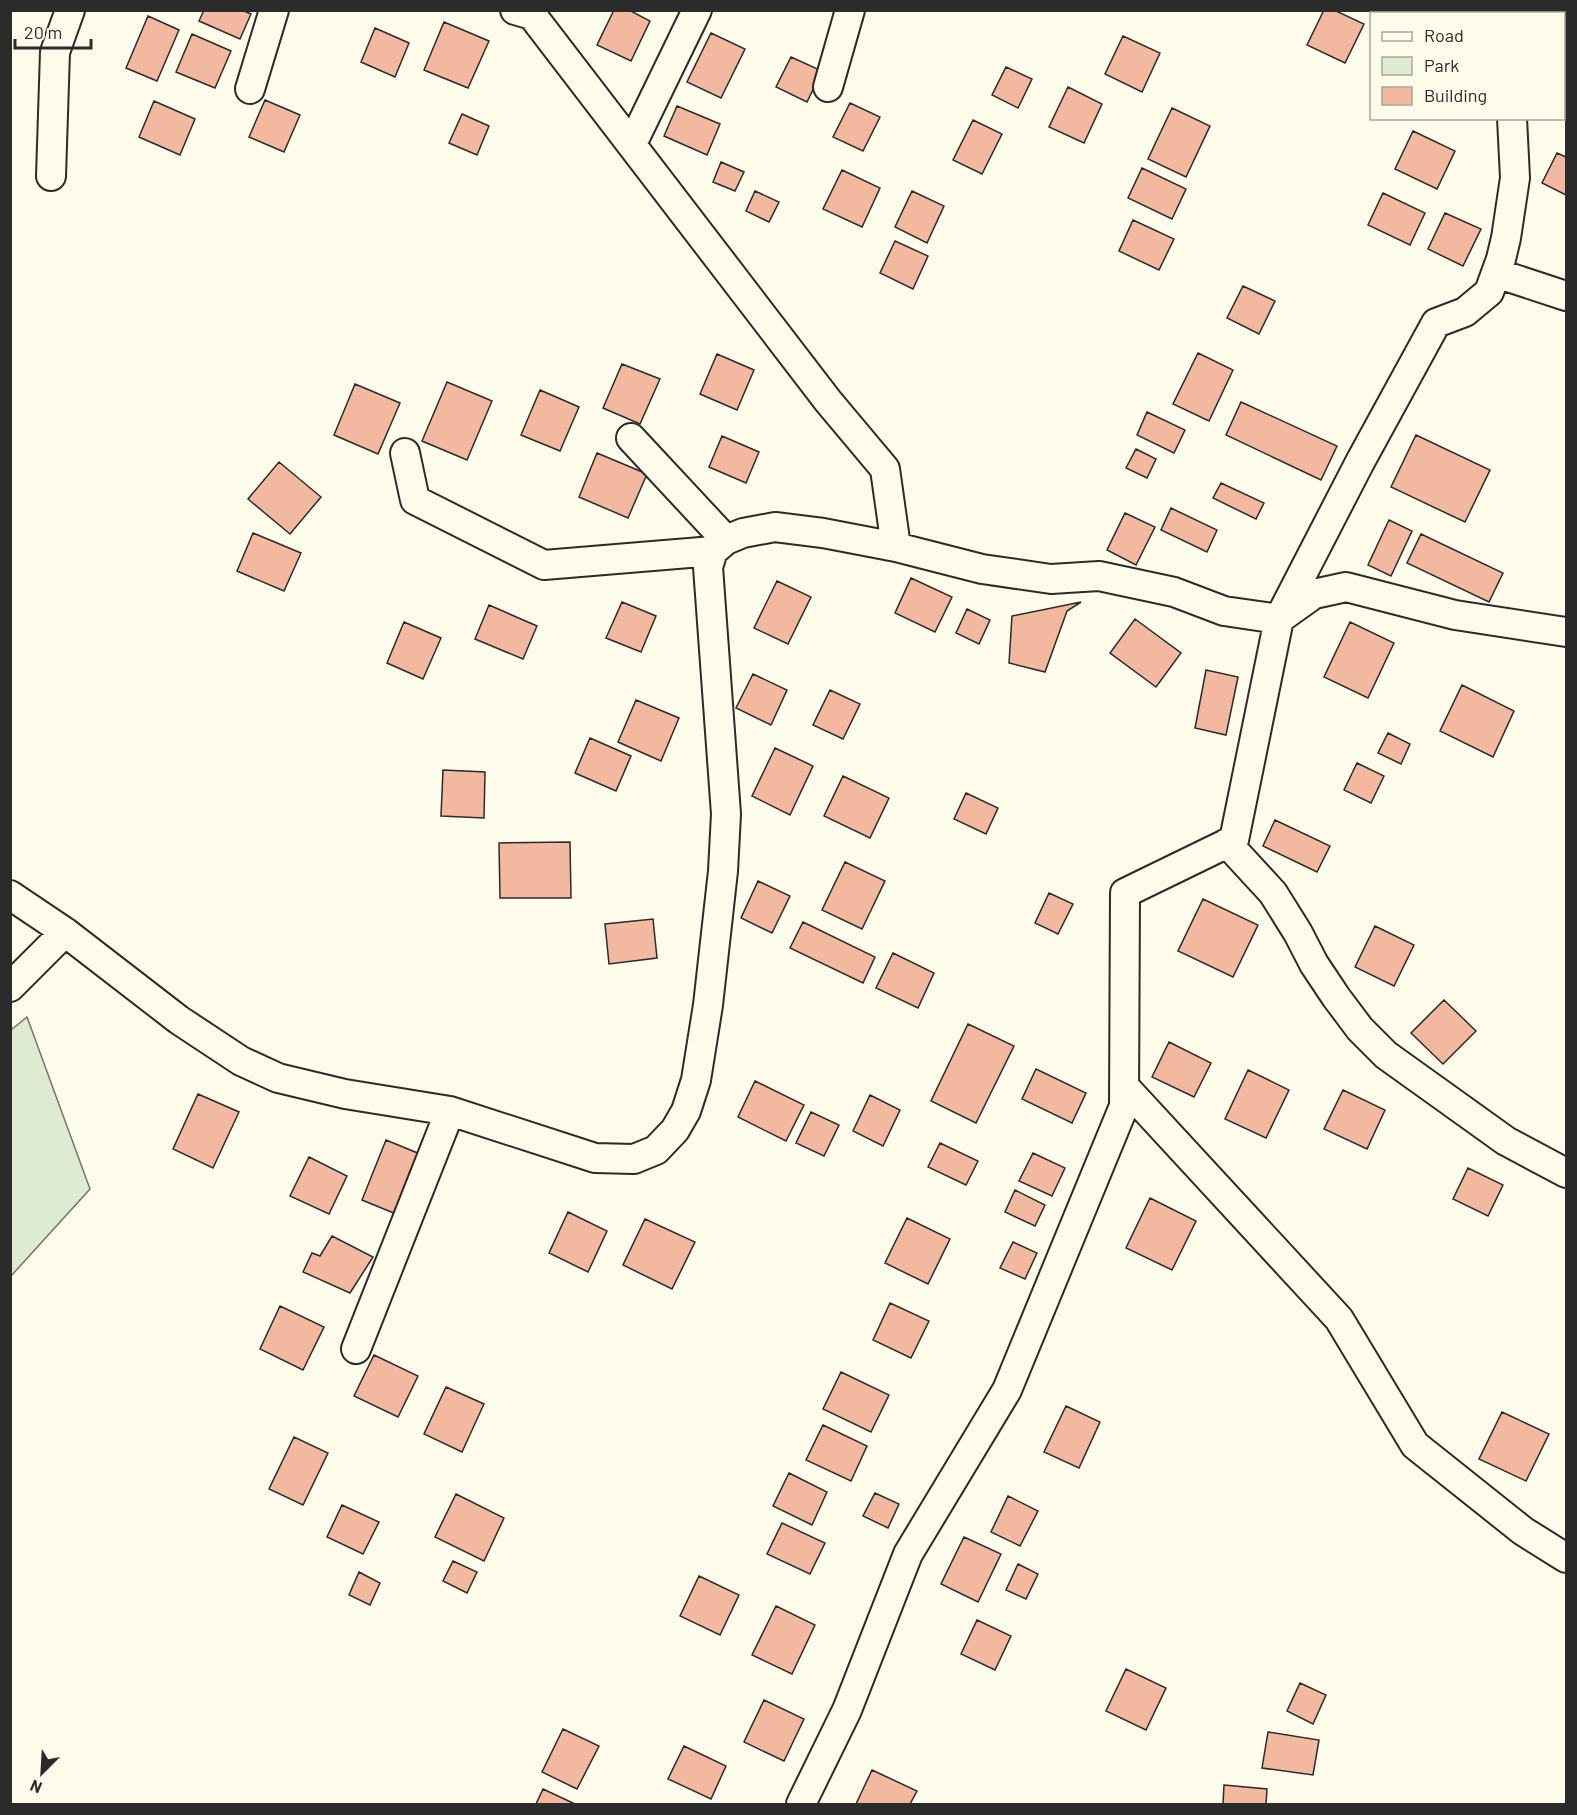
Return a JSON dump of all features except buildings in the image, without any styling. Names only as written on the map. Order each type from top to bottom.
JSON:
[{"type":"street","points":[[51,176],[55,52],[70,10]]},
{"type":"street","points":[[250,89],[274,10]]},
{"type":"street","points":[[632,144],[697,10]]},
{"type":"street","points":[[828,87],[850,10]]},
{"type":"street","points":[[527,12],[632,144],[828,401],[885,469],[896,547]]},
{"type":"street","points":[[801,1804],[847,1710],[908,1554],[1007,1390],[1124,1106],[1125,894],[1234,840],[1279,619],[1436,322],[1465,312],[1489,292],[1506,238],[1515,178],[1512,120]]},
{"type":"street","points":[[1496,273],[1566,296]]},
{"type":"street","points":[[630,438],[720,545]]},
{"type":"street","points":[[405,453],[415,500],[544,566],[720,545],[743,533],[775,526],[896,547],[982,569],[1051,579],[1099,576],[1174,592],[1224,610],[1279,619],[1314,594],[1346,587],[1455,615],[1566,632]]},
{"type":"street","points":[[10,896],[65,933],[179,1020],[241,1061],[278,1078],[345,1094],[450,1111],[595,1158],[634,1159],[656,1150],[675,1130],[686,1111],[696,1080],[708,1005],[723,871],[726,814],[708,567],[720,545]]},
{"type":"street","points":[[1227,843],[1273,893],[1336,997],[1360,1029],[1386,1055],[1506,1141],[1566,1173]]},
{"type":"street","points":[[10,987],[65,933]]},
{"type":"street","points":[[1124,1086],[1340,1319],[1415,1445],[1523,1531],[1566,1558]]},
{"type":"street","points":[[356,1349],[450,1111]]},
{"type":"green space","points":[[27,1017],[90,1189],[11,1276],[11,1030]]}]
